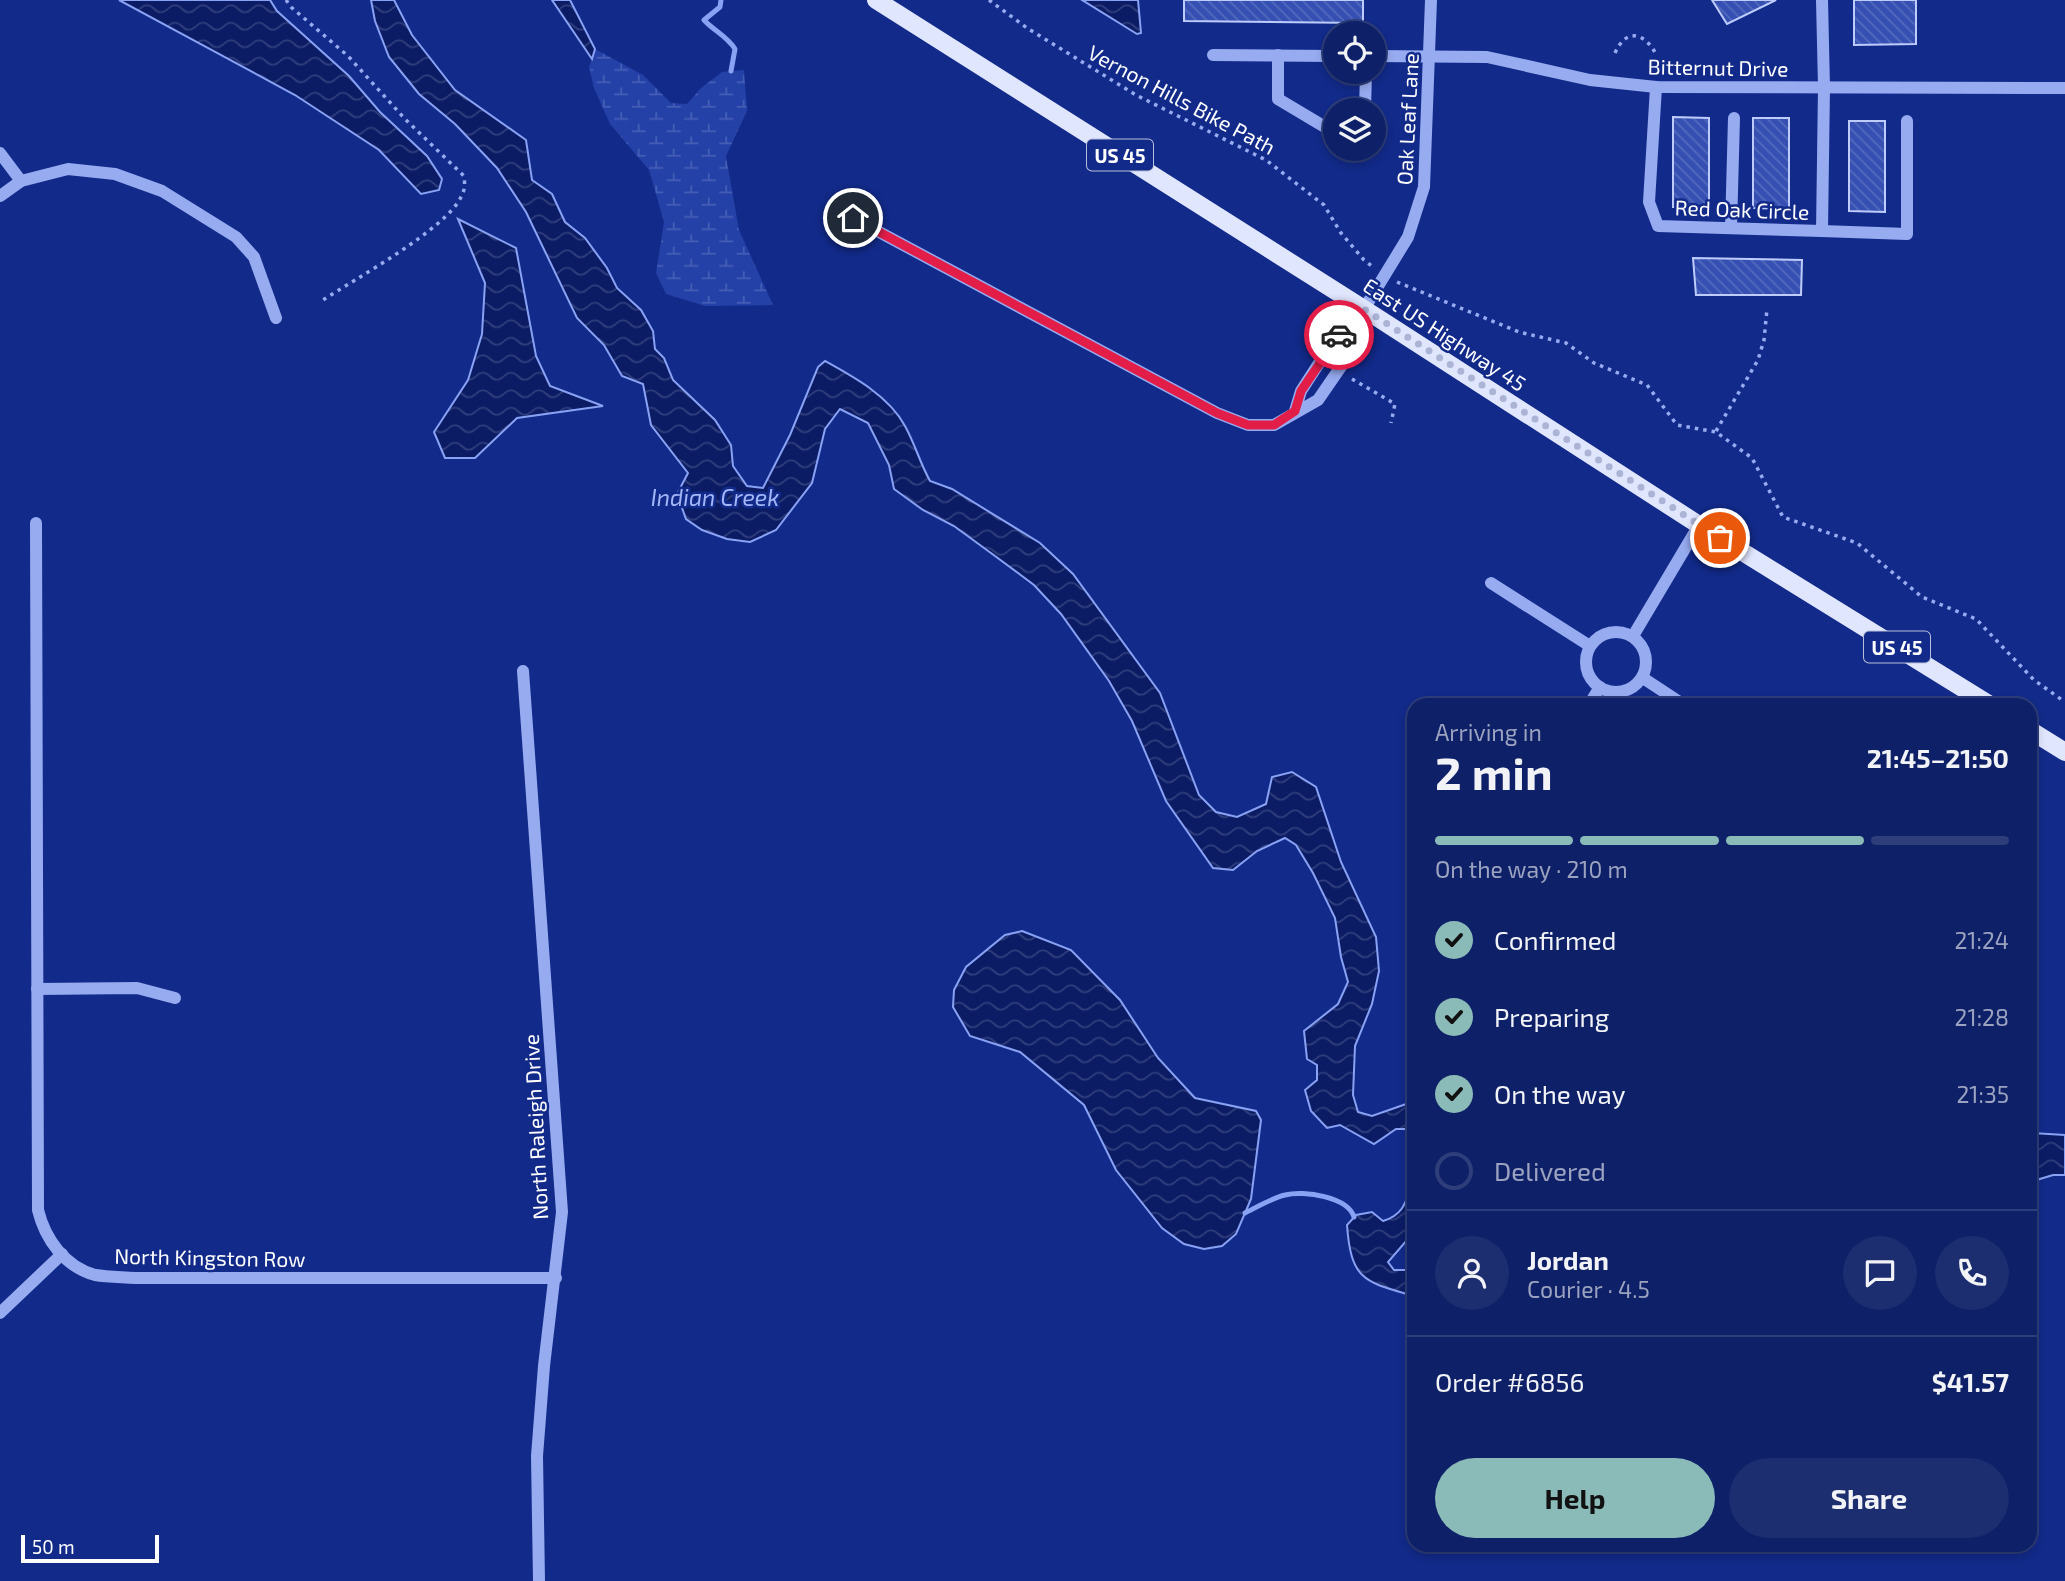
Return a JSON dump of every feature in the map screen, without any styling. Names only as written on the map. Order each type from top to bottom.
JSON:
[{"type":"main road","name":"East US Highway 45","points":[[876,0],[1699,525],[1979,698]]},
{"type":"main road","points":[[2037,734],[2065,752]]},
{"type":"street","name":"Oak Leaf Lane","points":[[1364,309],[1408,237],[1424,187],[1431,0]]},
{"type":"street","name":"Red Oak Circle","points":[[1656,87],[1650,202],[1658,226],[1822,231],[1822,0]]},
{"type":"street","points":[[1213,55],[1323,56]]},
{"type":"street","points":[[1278,55],[1278,99],[1323,126]]},
{"type":"street","name":"Bitternut Drive","points":[[1386,56],[1487,57],[1590,79],[1656,87],[2065,88]]},
{"type":"street","points":[[1731,228],[1734,118]]},
{"type":"street","points":[[1822,231],[1907,234],[1907,121]]},
{"type":"street","points":[[0,153],[21,181]]},
{"type":"street","points":[[0,196],[21,181],[68,169],[115,174],[162,191],[236,237],[254,257],[276,317]]},
{"type":"street","points":[[853,218],[1217,413],[1248,425],[1274,425],[1318,400],[1351,352],[1364,309]]},
{"type":"street","points":[[1295,411],[1301,391],[1334,340],[1364,309]]},
{"type":"street","name":"North Kingston Row","points":[[36,523],[38,1210],[49,1240],[69,1262],[94,1275],[135,1278],[556,1279]]},
{"type":"street","points":[[1633,636],[1699,525]]},
{"type":"street","points":[[1490,583],[1590,646]]},
{"type":"street","points":[[1623,632],[1633,636],[1645,650],[1647,660],[1643,678],[1636,686],[1626,691],[1615,692],[1600,687],[1586,667],[1590,646],[1605,634],[1623,632]]},
{"type":"street","name":"North Raleigh Drive","points":[[523,671],[562,1212],[544,1367],[537,1456],[539,1581]]},
{"type":"street","points":[[1643,678],[1673,698]]},
{"type":"street","points":[[1593,698],[1600,687]]},
{"type":"street","points":[[37,989],[137,988],[175,998]]},
{"type":"street","points":[[0,1313],[62,1254]]},
{"type":"path","points":[[286,0],[291,8],[348,56],[405,119],[464,176],[465,187],[461,200],[446,216],[410,245],[323,300]]},
{"type":"path","name":"Vernon Hills Bike Path","points":[[989,0],[1027,28],[1125,89],[1266,160],[1324,205],[1341,233],[1364,260],[1384,276],[1519,332],[1566,343],[1594,363],[1647,385],[1677,425],[1716,432],[1752,458],[1783,517],[1857,543],[1922,597],[1976,619],[2034,680],[2065,702]]},
{"type":"path","points":[[1615,53],[1619,43],[1628,36],[1637,36],[1650,43],[1656,54]]},
{"type":"path","points":[[1716,432],[1758,360],[1764,340],[1767,309]]},
{"type":"path","points":[[1344,374],[1395,404],[1391,423]]},
{"type":"green space","points":[[595,49],[643,75],[671,103],[687,104],[701,88],[722,72],[744,70],[747,111],[726,156],[739,230],[773,305],[705,306],[666,294],[656,273],[664,222],[649,170],[610,124],[594,88],[589,67]]},
{"type":"water","points":[[119,0],[270,0],[277,11],[349,76],[380,112],[427,156],[442,179],[439,190],[421,194],[379,150],[295,95]]},
{"type":"water","name":"Indian Creek","points":[[371,0],[394,0],[412,35],[455,90],[526,140],[532,180],[552,194],[565,222],[585,238],[607,268],[617,288],[641,310],[653,331],[655,349],[664,358],[673,380],[715,420],[731,445],[733,466],[747,486],[763,488],[790,435],[818,367],[825,361],[870,388],[890,405],[905,426],[930,481],[952,489],[1040,543],[1073,574],[1160,693],[1199,795],[1216,812],[1237,817],[1266,804],[1272,777],[1292,772],[1316,787],[1341,862],[1376,937],[1379,971],[1372,1004],[1355,1046],[1353,1095],[1358,1112],[1372,1116],[1407,1104],[1407,1129],[1396,1129],[1374,1144],[1340,1125],[1327,1128],[1311,1111],[1305,1090],[1317,1080],[1317,1065],[1307,1059],[1304,1031],[1338,1004],[1348,982],[1335,918],[1296,845],[1285,838],[1257,851],[1233,870],[1213,868],[1166,801],[1132,721],[1109,681],[1061,614],[1034,585],[954,526],[923,510],[894,489],[889,465],[868,423],[840,409],[825,429],[812,483],[776,530],[750,542],[727,539],[702,530],[686,519],[677,494],[688,473],[651,425],[643,384],[622,376],[604,345],[577,318],[526,212],[497,168],[455,124],[419,94],[389,57],[375,21]]},
{"type":"water","points":[[552,0],[570,0],[595,49],[592,59]]},
{"type":"water","points":[[1082,0],[1138,0],[1141,33],[1137,34]]},
{"type":"water","points":[[458,219],[516,248],[536,356],[550,386],[603,406],[517,418],[475,458],[445,458],[434,432],[468,380],[482,334],[485,283]]},
{"type":"water","points":[[1022,931],[1071,950],[1120,1000],[1158,1058],[1195,1098],[1256,1111],[1261,1120],[1251,1199],[1236,1234],[1222,1246],[1204,1249],[1184,1244],[1162,1228],[1116,1170],[1084,1105],[1020,1052],[970,1036],[953,1007],[954,990],[966,967],[1005,935]]},
{"type":"water","points":[[2037,1133],[2065,1135],[2065,1175],[2037,1180]]},
{"type":"water","points":[[1407,1197],[1407,1240],[1388,1262],[1394,1270],[1407,1270],[1407,1294],[1372,1282],[1357,1268],[1352,1258],[1347,1225],[1356,1215],[1372,1212],[1383,1221],[1391,1218],[1404,1205]]},
{"type":"building","points":[[1184,0],[1363,0],[1363,21],[1184,21]]},
{"type":"building","points":[[1712,0],[1776,0],[1727,24]]},
{"type":"building","points":[[1854,0],[1916,0],[1916,44],[1854,45]]},
{"type":"building","points":[[1673,117],[1709,118],[1709,208],[1673,207]]},
{"type":"building","points":[[1753,118],[1789,118],[1789,209],[1753,208]]},
{"type":"building","points":[[1849,121],[1885,121],[1885,212],[1849,211]]},
{"type":"building","points":[[1693,258],[1802,260],[1801,295],[1696,295]]},
{"type":"waterway","points":[[721,0],[720,7],[704,20],[735,49],[731,71]]},
{"type":"waterway","points":[[1245,1213],[1280,1196],[1314,1194],[1343,1204],[1354,1217]]},
{"type":"way so far","points":[[1339,335],[1364,309],[1720,538]]},
{"type":"route","points":[[853,218],[1217,413],[1248,425],[1274,425],[1295,411],[1301,391],[1339,335]]}]
